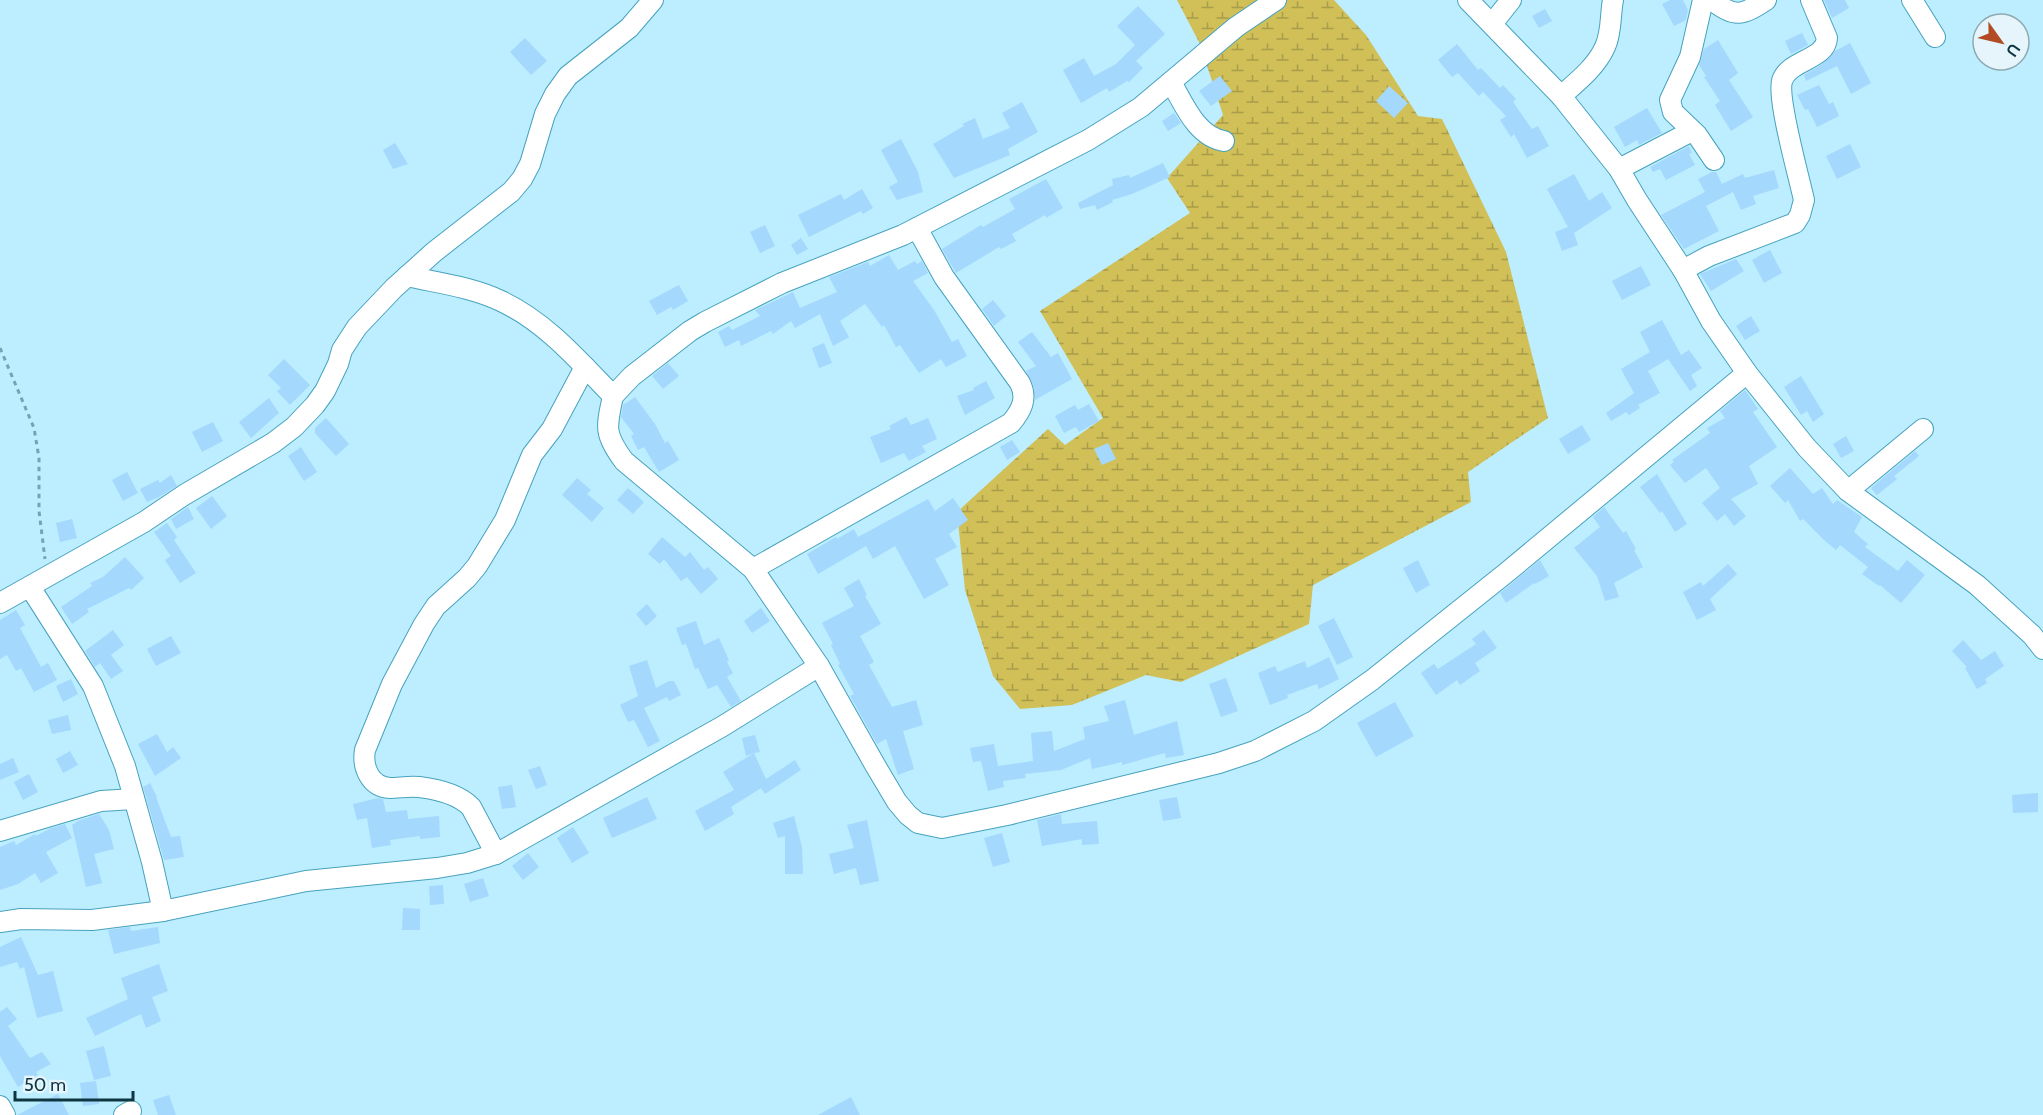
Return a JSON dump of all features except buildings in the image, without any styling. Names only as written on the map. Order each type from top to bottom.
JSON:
[{"type":"street","points":[[0,603],[144,522],[294,428],[325,390],[342,350],[357,327],[407,276],[511,192],[522,179],[530,164],[545,114],[555,94],[568,76],[629,28],[653,0]]},
{"type":"street","points":[[1276,0],[1236,27],[1141,107],[1088,140],[917,228],[782,283],[705,322],[632,376],[613,396],[608,424],[610,442],[624,461],[753,569],[819,666],[897,802],[918,823],[942,828],[1007,815],[1219,763],[1255,751],[1314,721],[1372,680],[1506,573],[1748,373]]},
{"type":"street","points":[[1468,0],[1561,96],[1619,169],[1636,200],[1683,270],[1711,321],[1748,373],[1807,448],[1848,491],[1977,585],[2032,635],[2043,649]]},
{"type":"street","points":[[1492,24],[1511,0]]},
{"type":"street","points":[[1561,96],[1589,70],[1605,47],[1610,31],[1613,0]]},
{"type":"street","points":[[1703,0],[1690,57],[1670,100],[1673,112],[1692,131],[1714,160]]},
{"type":"street","points":[[1712,0],[1724,9],[1740,14],[1746,13],[1766,0]]},
{"type":"street","points":[[1683,270],[1709,256],[1795,223],[1800,215],[1804,200],[1783,103],[1782,82],[1788,72],[1821,51],[1827,43],[1825,32],[1811,0]]},
{"type":"street","points":[[1912,0],[1935,36]]},
{"type":"street","points":[[1171,82],[1195,122],[1209,136],[1224,141]]},
{"type":"street","points":[[1619,169],[1692,131]]},
{"type":"street","points":[[753,569],[1011,423],[1021,411],[1024,391],[1020,383],[944,277],[917,228]]},
{"type":"street","points":[[407,276],[472,290],[519,310],[568,348],[613,396]]},
{"type":"street","points":[[496,854],[471,807],[466,802],[453,795],[418,787],[388,788],[381,786],[372,780],[366,769],[363,758],[364,750],[392,684],[424,624],[436,606],[477,566],[505,520],[532,455],[552,429],[585,367]]},
{"type":"street","points":[[1848,491],[1923,429]]},
{"type":"street","points":[[30,587],[93,686],[125,766],[163,911]]},
{"type":"street","points":[[0,922],[21,919],[92,920],[163,911],[306,881],[437,868],[467,863],[496,854],[723,726],[819,666]]},
{"type":"street","points":[[0,831],[101,801],[134,799]]},
{"type":"street","points":[[0,1106],[5,1115]]},
{"type":"path","points":[[0,348],[34,428],[39,458],[39,511],[42,543],[48,576]]},
{"type":"green space","points":[[1177,0],[1334,0],[1366,35],[1418,116],[1442,119],[1506,252],[1548,418],[1468,472],[1471,502],[1313,585],[1309,624],[1181,682],[1146,675],[1072,705],[1020,709],[993,676],[965,590],[957,512],[1048,429],[1065,445],[1103,418],[1040,311],[1190,213],[1167,178],[1223,115],[1200,44]]}]
